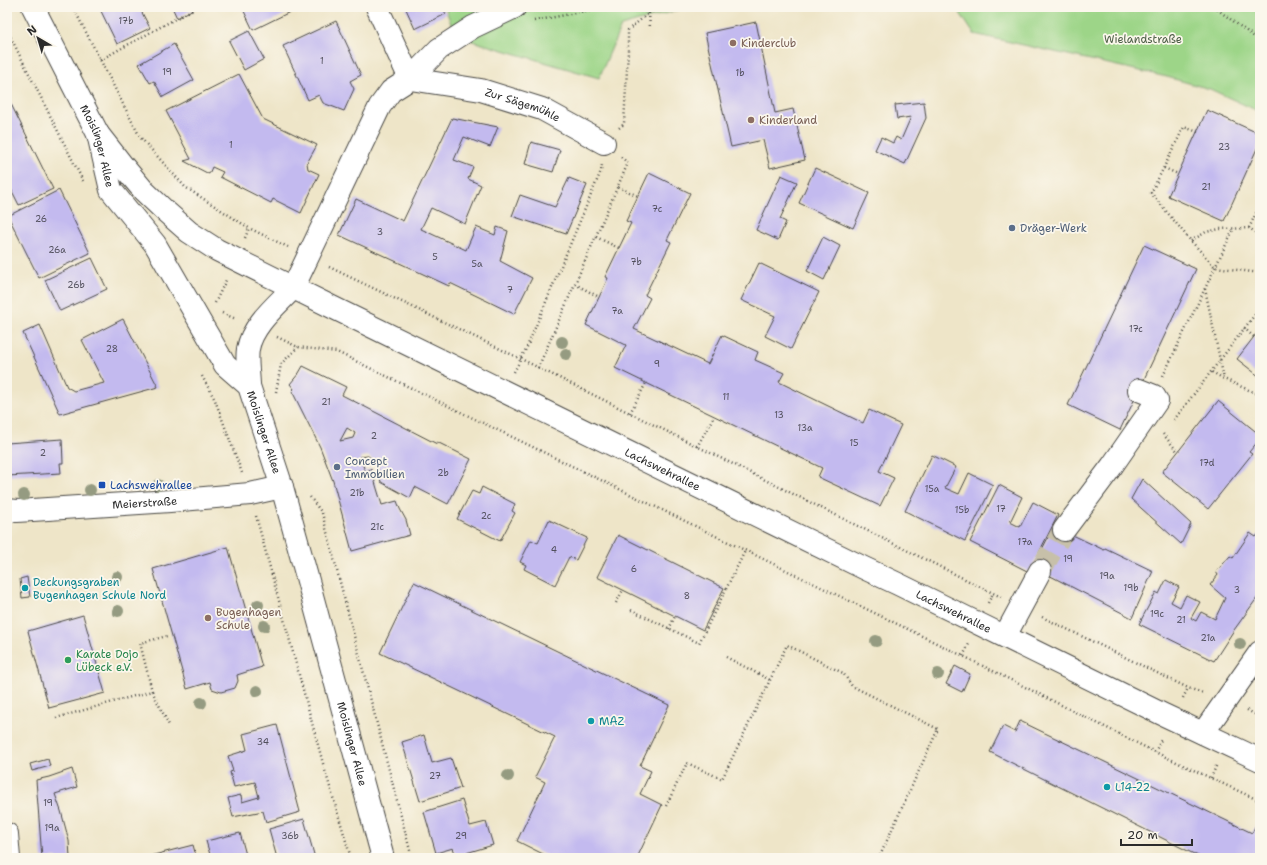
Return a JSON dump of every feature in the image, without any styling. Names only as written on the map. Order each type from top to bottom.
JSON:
[{"type":"main road","name":"Moislinger Allee","points":[[33,7],[98,134],[111,190],[155,244],[226,365],[249,386],[282,487],[383,858]]},
{"type":"main road","points":[[377,7],[410,79]]},
{"type":"main road","points":[[249,386],[248,351],[256,327],[293,288],[380,106],[391,90],[410,79],[439,49],[473,27],[515,7]]},
{"type":"main road","name":"Zur Sägemühle","points":[[410,79],[481,90],[542,109],[604,143]]},
{"type":"main road","name":"Lachswehrallee","points":[[98,134],[123,166],[164,210],[189,232],[235,260],[1162,714],[1260,760]]},
{"type":"main road","points":[[1064,530],[1145,420],[1157,401],[1147,393]]},
{"type":"main road","name":"Meierstraße","points":[[7,510],[17,511],[170,501],[250,494],[282,487]]},
{"type":"main road","points":[[1005,636],[1040,571]]},
{"type":"main road","points":[[1203,733],[1234,704],[1260,652]]},
{"type":"main road","points":[[7,834],[9,858]]},
{"type":"path","points":[[73,7],[140,137],[185,187],[249,228],[521,359],[1188,688],[1234,704],[1260,717]]},
{"type":"path","points":[[100,60],[197,7]]},
{"type":"path","points":[[548,18],[606,8],[649,12],[705,7]]},
{"type":"path","points":[[1214,7],[1260,41]]},
{"type":"path","points":[[649,12],[650,28]]},
{"type":"path","points":[[505,392],[521,359],[601,171],[604,143],[624,124],[628,30],[649,12]]},
{"type":"path","points":[[1198,132],[1184,127],[1151,193],[1215,267],[1260,273]]},
{"type":"path","points":[[538,368],[628,163],[604,143]]},
{"type":"path","points":[[1164,168],[1178,174]]},
{"type":"path","points":[[618,187],[638,196]]},
{"type":"path","points":[[1249,228],[1260,205]]},
{"type":"path","points":[[1147,393],[1205,288],[1234,228]]},
{"type":"path","points":[[1191,241],[1206,232],[1220,229],[1249,228],[1260,234]]},
{"type":"path","points":[[596,237],[619,248]]},
{"type":"path","points":[[575,284],[599,297]]},
{"type":"path","points":[[1205,288],[1224,379]]},
{"type":"path","points":[[1173,422],[1260,308]]},
{"type":"path","points":[[1244,328],[1254,337]]},
{"type":"path","points":[[276,394],[281,364],[298,347],[337,352],[963,656],[1155,752],[1260,801]]},
{"type":"path","points":[[1212,372],[1260,395]]},
{"type":"path","points":[[201,374],[215,400],[250,494],[324,767],[351,858]]},
{"type":"path","points":[[630,414],[646,382]]},
{"type":"path","points":[[697,447],[714,416]]},
{"type":"path","points":[[1163,434],[1168,428]]},
{"type":"path","points":[[309,496],[322,514],[412,858]]},
{"type":"path","points":[[631,610],[699,643],[745,551]]},
{"type":"path","points":[[616,603],[623,590]]},
{"type":"path","points":[[669,629],[675,616]]},
{"type":"path","points":[[167,636],[140,643],[152,692],[170,727]]},
{"type":"path","points":[[666,806],[687,763],[722,779],[787,645],[843,673],[852,686],[938,729],[879,858]]},
{"type":"path","points":[[726,657],[770,680]]},
{"type":"path","points":[[56,718],[152,692]]},
{"type":"green space","points":[[445,7],[689,7],[621,26],[599,78],[472,41],[451,24]]},
{"type":"green space","name":"Wielandstraße","points":[[956,7],[1260,7],[1260,112],[1210,89],[1167,77],[974,34]]},
{"type":"building","points":[[99,7],[139,7],[150,28],[117,44]]},
{"type":"building","points":[[172,7],[197,7],[177,18]]},
{"type":"building","points":[[242,7],[300,7],[253,30]]},
{"type":"building","points":[[411,7],[442,7],[446,14],[415,29],[406,9]]},
{"type":"building","points":[[336,21],[361,75],[350,81],[354,89],[344,111],[323,103],[319,95],[308,100],[283,46]]},
{"type":"building","points":[[756,22],[775,113],[793,109],[805,160],[770,168],[763,140],[731,147],[705,33]]},
{"type":"building","points":[[249,31],[264,59],[244,70],[229,41]]},
{"type":"building","points":[[174,44],[194,80],[163,97],[154,81],[150,83],[139,64]]},
{"type":"building","points":[[239,74],[263,119],[317,145],[307,163],[308,169],[319,174],[301,213],[273,199],[271,203],[220,177],[223,172],[212,167],[209,174],[184,161],[191,159],[166,111]]},
{"type":"building","points":[[7,96],[53,189],[19,205],[7,181]]},
{"type":"building","points":[[924,102],[926,118],[905,164],[875,150],[881,137],[893,143],[896,137],[901,140],[911,117],[897,119],[895,105]]},
{"type":"building","points":[[1207,110],[1260,134],[1260,142],[1224,221],[1168,196]]},
{"type":"building","points":[[452,118],[498,127],[490,147],[464,137],[454,160],[473,167],[468,179],[481,185],[465,224],[431,208],[421,229],[466,250],[476,227],[495,235],[497,227],[508,231],[500,261],[532,278],[514,314],[450,283],[449,286],[339,235],[356,199],[403,221]]},
{"type":"building","points":[[531,142],[560,150],[553,172],[525,164]]},
{"type":"building","points":[[815,168],[869,193],[853,228],[799,203]]},
{"type":"building","points":[[649,173],[690,193],[667,240],[671,242],[645,295],[650,298],[634,329],[708,364],[722,335],[758,352],[755,360],[784,373],[779,382],[863,423],[869,410],[901,425],[879,471],[894,478],[880,506],[818,477],[822,468],[615,368],[626,345],[586,325],[608,278],[605,277],[631,223],[626,221]]},
{"type":"building","points":[[781,175],[797,182],[780,219],[786,222],[778,240],[756,230]]},
{"type":"building","points":[[569,178],[587,185],[566,234],[512,216],[520,195],[555,207]]},
{"type":"building","points":[[59,190],[90,253],[39,278],[8,216]]},
{"type":"building","points":[[823,237],[840,246],[824,280],[807,271]]},
{"type":"building","points":[[1144,245],[1196,269],[1120,430],[1068,405]]},
{"type":"building","points":[[92,258],[107,289],[60,311],[45,280]]},
{"type":"building","points":[[759,263],[819,292],[791,349],[765,336],[775,316],[741,300]]},
{"type":"building","points":[[123,319],[158,387],[60,414],[23,333],[40,325],[67,387],[74,391],[104,383],[82,340]]},
{"type":"building","points":[[1260,329],[1260,377],[1237,359]]},
{"type":"building","points":[[303,366],[346,387],[342,395],[437,444],[437,442],[471,459],[448,504],[415,487],[410,498],[381,482],[377,466],[378,464],[368,456],[360,457],[365,471],[371,469],[382,505],[397,501],[406,520],[410,535],[352,551],[333,481],[320,447],[292,391],[294,389],[290,384]],"holes":[[[347,428],[355,433],[353,438],[340,441]]]},
{"type":"building","points":[[1218,401],[1260,435],[1260,439],[1249,452],[1252,454],[1208,509],[1162,472]]},
{"type":"building","points":[[62,439],[63,463],[60,463],[61,473],[7,476],[7,443]]},
{"type":"building","points":[[932,455],[956,467],[945,488],[959,494],[969,473],[993,485],[965,541],[905,511]]},
{"type":"building","points":[[1142,479],[1191,524],[1181,544],[1131,499]]},
{"type":"building","points":[[999,485],[1022,497],[1010,522],[1020,527],[1033,502],[1058,515],[1029,572],[970,542]]},
{"type":"building","points":[[482,487],[515,504],[512,511],[515,513],[500,541],[457,519],[472,491],[479,494]]},
{"type":"building","points":[[549,520],[587,538],[576,560],[569,557],[555,585],[524,569],[526,565],[520,562],[531,540],[538,543]]},
{"type":"building","points":[[1054,526],[1153,571],[1132,618],[1033,567]]},
{"type":"building","points":[[1260,532],[1260,594],[1214,661],[1139,624],[1156,592],[1159,594],[1166,580],[1179,587],[1171,602],[1180,607],[1186,595],[1200,602],[1191,618],[1196,621],[1201,612],[1215,619],[1225,598],[1210,585],[1218,575],[1216,572],[1230,556],[1233,558],[1250,533],[1256,537]]},
{"type":"building","points":[[618,535],[724,588],[703,630],[597,577]]},
{"type":"building","name":"Bugenhagen Schule","points":[[228,547],[262,667],[237,675],[238,681],[235,688],[221,692],[212,689],[210,682],[187,689],[153,569]]},
{"type":"building","name":"Deckungsgraben Bugenhagen Schule Nord","points":[[27,577],[30,597],[22,598],[20,579]]},
{"type":"building","name":"MAZ","points":[[414,582],[669,705],[640,766],[651,771],[640,794],[662,805],[637,858],[551,858],[517,841],[545,782],[535,777],[555,737],[380,653]]},
{"type":"building","points":[[83,615],[105,693],[49,708],[28,631]]},
{"type":"building","points":[[955,666],[970,674],[962,692],[946,684]]},
{"type":"building","name":"L14-22","points":[[1020,721],[1252,833],[1258,821],[1260,822],[1260,858],[1202,858],[990,752],[1003,726],[1015,732]]},
{"type":"building","points":[[277,725],[300,812],[266,822],[263,811],[233,817],[228,798],[241,795],[242,802],[259,797],[255,782],[234,787],[230,772],[233,771],[228,756],[247,750],[243,734]]},
{"type":"building","points":[[424,735],[432,763],[451,758],[461,788],[420,801],[402,742]]},
{"type":"building","points":[[48,759],[50,766],[32,771],[30,764]]},
{"type":"building","points":[[72,769],[77,787],[55,794],[69,841],[70,858],[42,858],[36,780]]},
{"type":"building","points":[[462,800],[470,826],[486,822],[493,845],[456,856],[453,848],[436,853],[424,812]]},
{"type":"building","points":[[304,819],[315,858],[277,858],[269,829]]},
{"type":"building","points":[[240,833],[246,855],[233,858],[211,858],[206,841]]},
{"type":"building","points":[[193,845],[196,856],[187,858],[142,858]]},
{"type":"tunnel","points":[[1040,571],[1064,530]]},
{"type":"place","name":"Kinderclub","points":[[733,43]]},
{"type":"place","name":"Kinderland","points":[[751,120]]},
{"type":"place","name":"Dräger-Werk","points":[[1012,228]]},
{"type":"place","name":"Concept Immobilien","points":[[337,467]]},
{"type":"place","name":"Lachswehrallee","points":[[102,485]]},
{"type":"place","name":"Deckungsgraben Bugenhagen Schule Nord","points":[[25,588]]},
{"type":"place","name":"Bugenhagen Schule","points":[[208,618]]},
{"type":"place","name":"Karate Dojo Lübeck e.V.","points":[[68,660]]},
{"type":"place","name":"MAZ","points":[[591,721]]},
{"type":"place","name":"L14-22","points":[[1107,787]]}]
